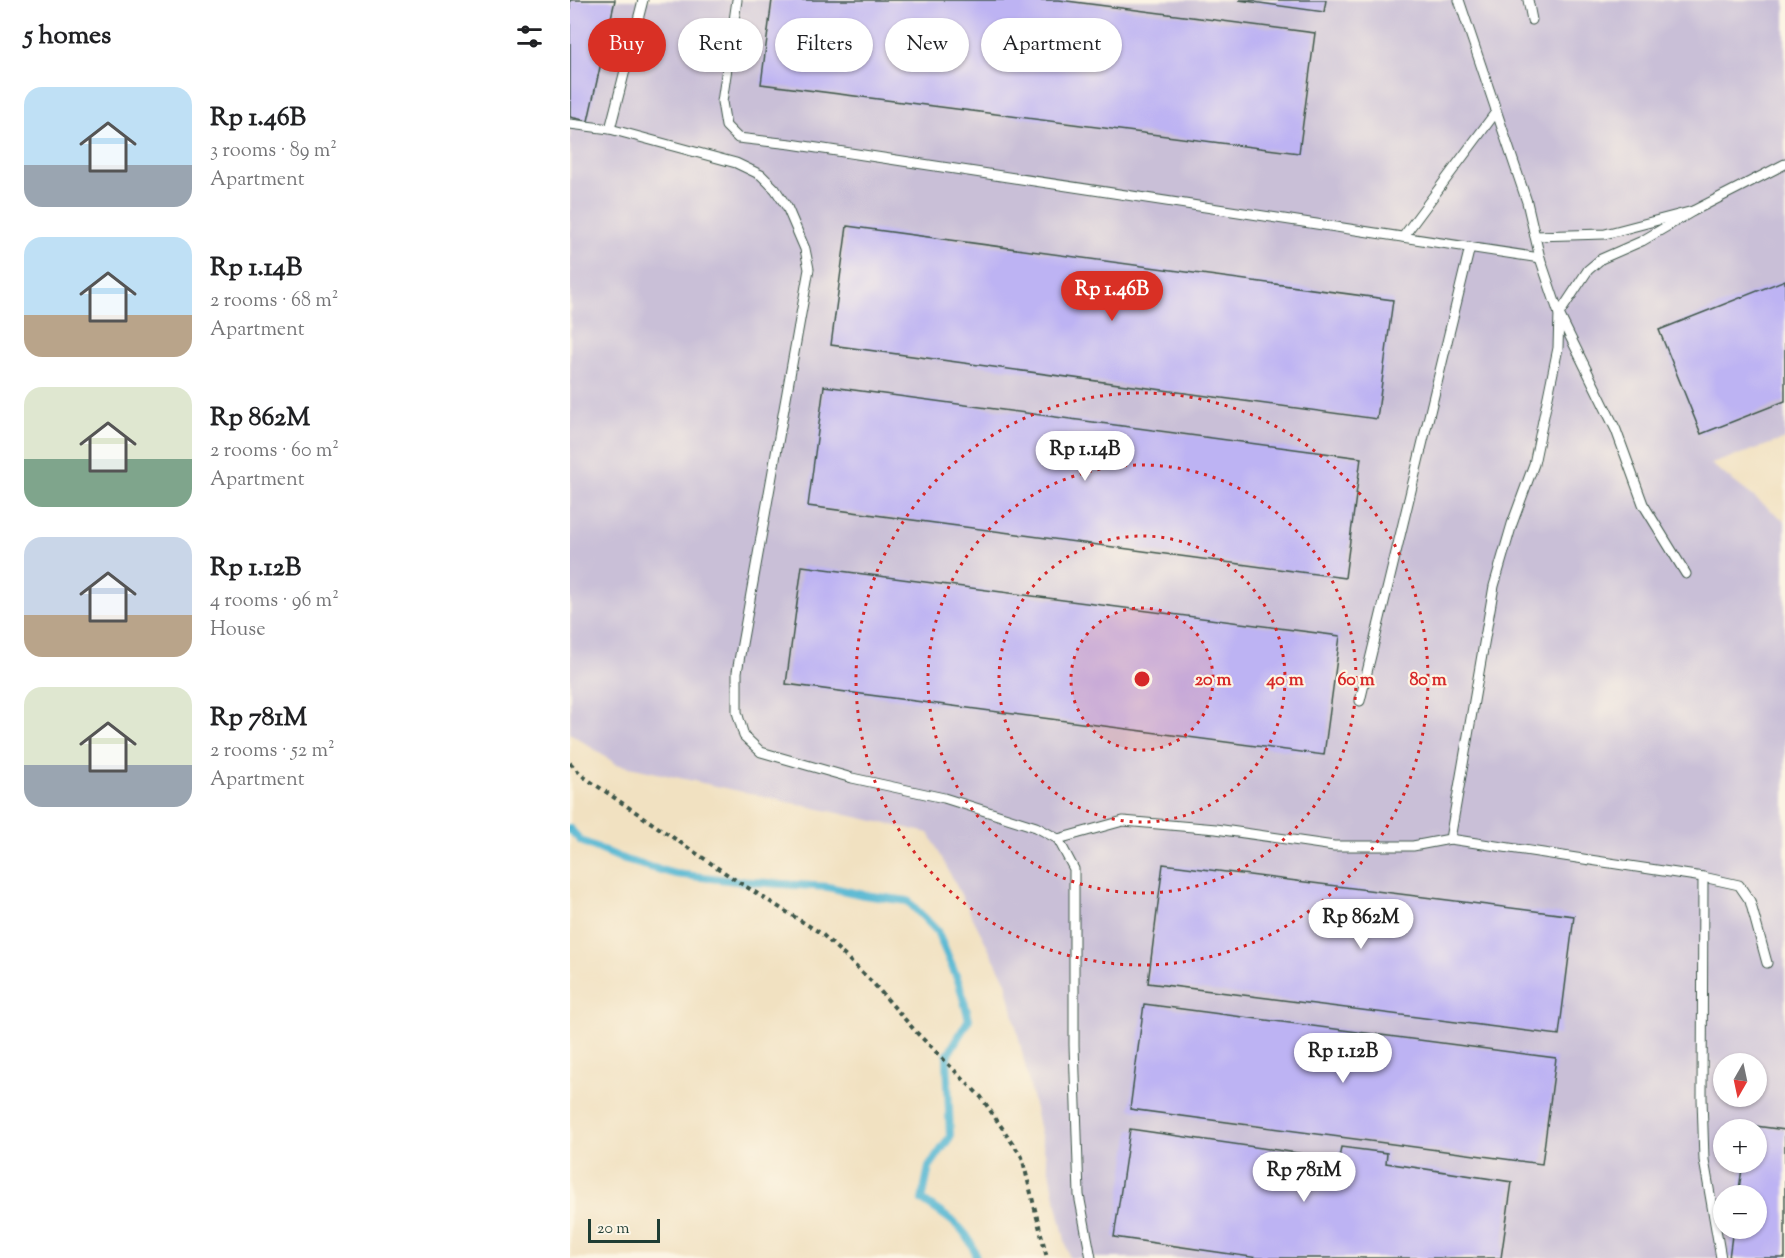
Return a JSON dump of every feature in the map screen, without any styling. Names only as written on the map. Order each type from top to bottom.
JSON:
[{"type":"lane","points":[[610,129],[643,0]]},
{"type":"lane","points":[[737,0],[722,102],[726,126],[738,138],[791,144],[1540,258]]},
{"type":"lane","points":[[1459,0],[1527,202],[1540,258],[1559,314],[1616,430],[1643,504],[1686,574]]},
{"type":"lane","points":[[1528,0],[1532,20]]},
{"type":"lane","points":[[1404,237],[1496,112]]},
{"type":"lane","points":[[570,124],[610,129],[736,163],[761,175],[775,189],[787,207],[805,249],[809,268],[737,672],[737,712],[744,736],[760,753],[852,778],[945,798],[1036,827],[1058,839],[1074,869],[1074,1045],[1078,1195],[1091,1258]]},
{"type":"lane","points":[[1450,839],[1494,586],[1512,524],[1534,464],[1558,348],[1559,314],[1588,270],[1601,259],[1642,242],[1693,211],[1785,164]]},
{"type":"lane","points":[[1535,236],[1605,234],[1693,211]]},
{"type":"lane","points":[[1360,701],[1470,247]]},
{"type":"lane","points":[[1058,839],[1122,821],[1216,829],[1334,846],[1413,846],[1450,839],[1703,877],[1739,885],[1750,901],[1767,963]]},
{"type":"lane","points":[[1703,877],[1704,1160],[1721,1258]]},
{"type":"path","points":[[570,763],[585,777],[737,881],[822,934],[873,983],[917,1034],[981,1097],[1022,1157],[1047,1258]]},
{"type":"shaded area","points":[[570,0],[1785,0],[1785,439],[1711,464],[1785,521],[1785,1258],[1069,1258],[1006,982],[929,833],[616,764],[570,733]]},
{"type":"building","points":[[570,0],[615,0],[611,18],[588,18],[588,72],[599,72],[588,121],[570,117]]},
{"type":"building","points":[[772,0],[1059,0],[1315,33],[1299,153],[761,84]]},
{"type":"building","points":[[1239,0],[1326,0],[1324,12]]},
{"type":"building","points":[[847,226],[1393,300],[1377,419],[831,345]]},
{"type":"building","points":[[1785,280],[1785,401],[1701,434],[1659,330]]},
{"type":"building","points":[[824,386],[1361,458],[1345,578],[808,506]]},
{"type":"building","points":[[802,566],[1340,636],[1324,755],[786,684]]},
{"type":"building","points":[[1163,864],[1574,916],[1559,1035],[1148,983]]},
{"type":"building","points":[[1144,1004],[1556,1058],[1542,1164],[1130,1109]]},
{"type":"building","points":[[1767,1128],[1785,1130],[1785,1258],[1729,1258],[1732,1239],[1767,1239],[1767,1185],[1740,1185],[1741,1173],[1767,1173]]},
{"type":"building","points":[[1130,1129],[1339,1159],[1341,1147],[1387,1153],[1386,1163],[1512,1182],[1501,1258],[1258,1258],[1114,1237]]},
{"type":"waterway","points":[[570,829],[581,841],[625,860],[675,874],[828,887],[908,901],[937,931],[959,983],[969,1019],[947,1056],[950,1137],[929,1167],[922,1200],[963,1231],[969,1239],[976,1258]]}]
